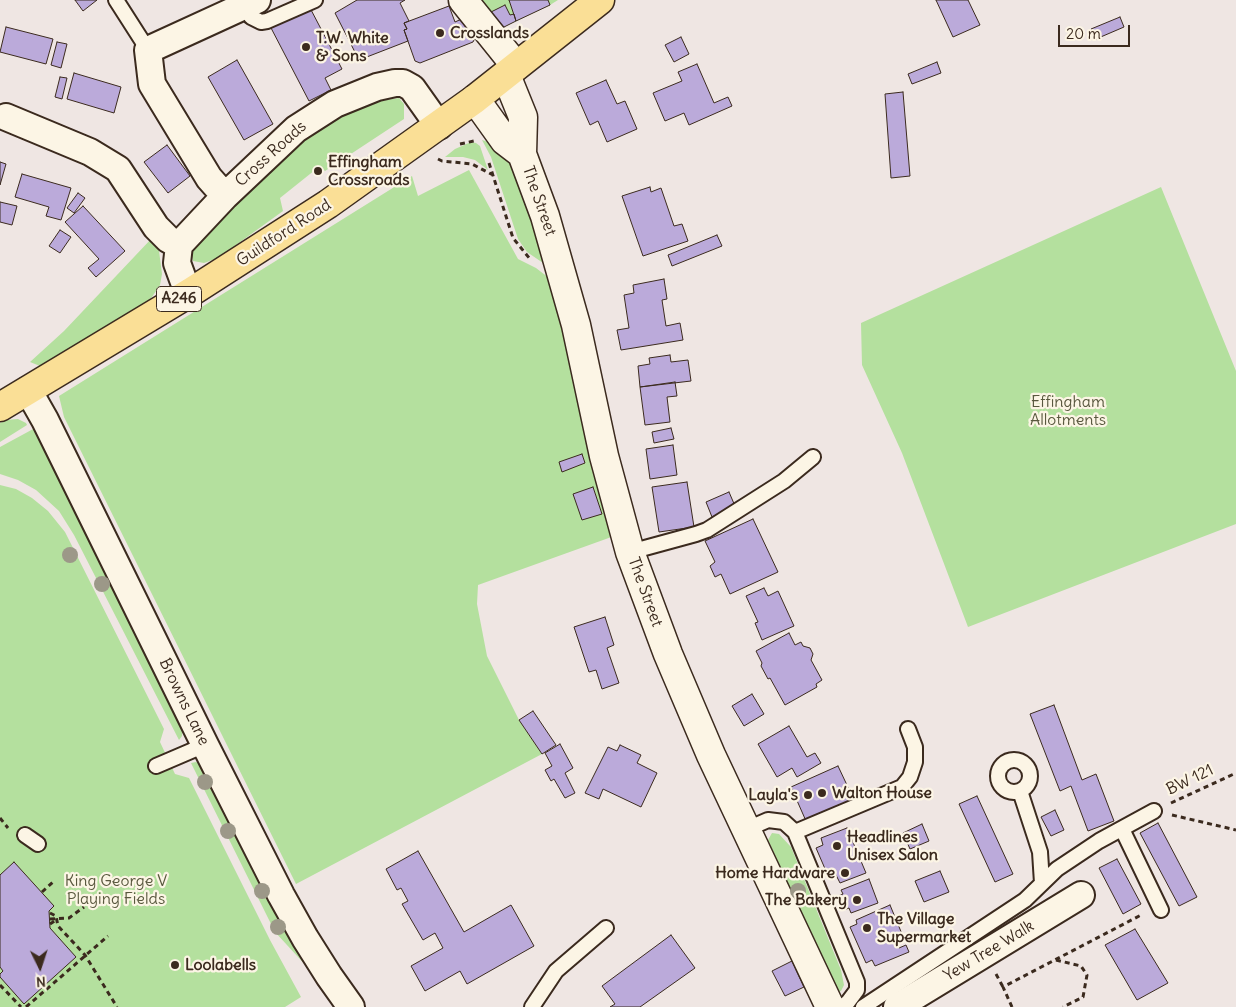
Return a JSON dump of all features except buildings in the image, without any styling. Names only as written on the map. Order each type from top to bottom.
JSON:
[{"type":"main road","name":"Guildford Road","points":[[0,407],[191,292],[328,204],[446,136],[475,99],[600,0]]},
{"type":"street","name":"The Street","points":[[463,0],[511,70],[523,117],[522,154],[545,216],[576,325],[604,456],[630,552],[668,654],[745,830],[830,1007]]},
{"type":"street","points":[[225,196],[209,178],[152,84],[148,50],[252,2]]},
{"type":"street","name":"Cross Roads","points":[[179,245],[225,196],[296,129],[335,104],[377,87],[395,82],[403,83],[412,88],[446,136]]},
{"type":"street","name":"The Street","points":[[475,99],[505,141],[522,154]]},
{"type":"street","points":[[6,117],[90,152],[118,169],[156,227],[168,239],[179,245],[177,263],[184,282],[191,292]]},
{"type":"street","name":"Browns Lane","points":[[28,390],[45,420],[281,896],[328,976],[351,1007]]},
{"type":"street","name":"Yew Tree Walk","points":[[897,1007],[1082,895]]},
{"type":"lane","points":[[116,0],[148,50]]},
{"type":"lane","points":[[252,2],[251,17],[260,22],[267,22],[316,0]]},
{"type":"lane","points":[[630,552],[707,530],[784,480],[813,457]]},
{"type":"lane","points":[[795,832],[902,787],[910,777],[915,762],[915,747],[908,729]]},
{"type":"lane","points":[[156,766],[205,745]]},
{"type":"lane","points":[[1020,791],[1037,839],[1040,852],[1042,883]]},
{"type":"lane","points":[[863,1007],[1025,900],[1057,868],[1154,811]]},
{"type":"lane","points":[[745,830],[768,820],[784,822],[795,832],[857,982],[857,990],[842,1007]]},
{"type":"lane","points":[[1122,829],[1160,908]]},
{"type":"lane","points":[[25,834],[38,844]]},
{"type":"lane","points":[[532,1007],[556,971],[606,928]]},
{"type":"path","points":[[446,136],[480,142]]},
{"type":"path","points":[[443,155],[438,159],[472,164],[493,175]]},
{"type":"path","points":[[486,155],[513,238],[528,258],[561,271]]},
{"type":"path","name":"BW 121","points":[[1154,811],[1236,772]]},
{"type":"path","points":[[1154,811],[1236,830]]},
{"type":"path","points":[[42,892],[53,882]]},
{"type":"path","points":[[50,921],[69,918],[84,907]]},
{"type":"path","points":[[1012,1007],[1003,987],[1135,917],[1160,908]]},
{"type":"path","points":[[50,913],[56,916],[58,926],[84,955],[117,1007]]},
{"type":"path","points":[[26,1007],[108,936]]},
{"type":"path","points":[[1055,960],[1081,966],[1086,975],[1082,997],[1063,1007]]},
{"type":"path","points":[[0,985],[21,1007]]},
{"type":"green space","points":[[478,0],[558,0],[502,28]]},
{"type":"green space","points":[[399,98],[404,104],[404,119],[325,171],[320,166],[280,198],[283,211],[218,258],[204,263],[193,261],[191,251],[205,229],[301,141],[344,114],[379,101]]},
{"type":"green space","points":[[482,140],[494,144],[508,156],[535,214],[546,265],[527,252],[518,239],[491,157]]},
{"type":"green space","points":[[471,142],[480,146],[488,170],[475,160],[463,157],[445,157],[455,149]]},
{"type":"green space","points":[[469,170],[518,259],[536,268],[549,278],[617,535],[478,585],[477,604],[487,656],[519,720],[542,754],[296,884],[64,417],[59,396],[412,176],[418,196]]},
{"type":"green space","name":"Effingham Allotments","points":[[1161,187],[1236,371],[1236,524],[968,627],[902,453],[862,365],[861,323]]},
{"type":"green space","points":[[152,238],[159,251],[162,274],[160,285],[152,297],[140,309],[40,366],[30,362],[64,331]]},
{"type":"green space","points":[[18,419],[27,425],[0,442],[0,423],[6,420]]},
{"type":"green space","points":[[35,428],[183,724],[182,736],[179,740],[74,535],[59,511],[36,490],[18,480],[0,474],[0,447]]},
{"type":"green space","name":"King George V Playing Fields","points":[[0,485],[16,489],[32,498],[48,511],[65,532],[164,729],[160,742],[175,774],[189,778],[270,940],[301,997],[285,1007],[0,1007]]},
{"type":"green space","points":[[196,762],[204,765],[310,970],[275,932],[191,763]]},
{"type":"green space","points":[[772,833],[779,834],[791,847],[841,970],[844,985],[841,991],[838,992],[768,840]]},
{"type":"place","name":"Crosslands","points":[[440,33]]},
{"type":"place","name":"T.W. White & Sons","points":[[306,47]]},
{"type":"place","name":"Effingham Crossroads","points":[[318,171]]},
{"type":"place","name":"Walton House","points":[[822,793]]},
{"type":"place","name":"Layla's","points":[[808,795]]},
{"type":"place","name":"Headlines Unisex Salon","points":[[837,846]]},
{"type":"place","name":"Home Hardware","points":[[845,873]]},
{"type":"place","name":"The Bakery","points":[[857,900]]},
{"type":"place","name":"The Village Supermarket","points":[[867,928]]},
{"type":"place","name":"Loolabells","points":[[175,965]]}]
